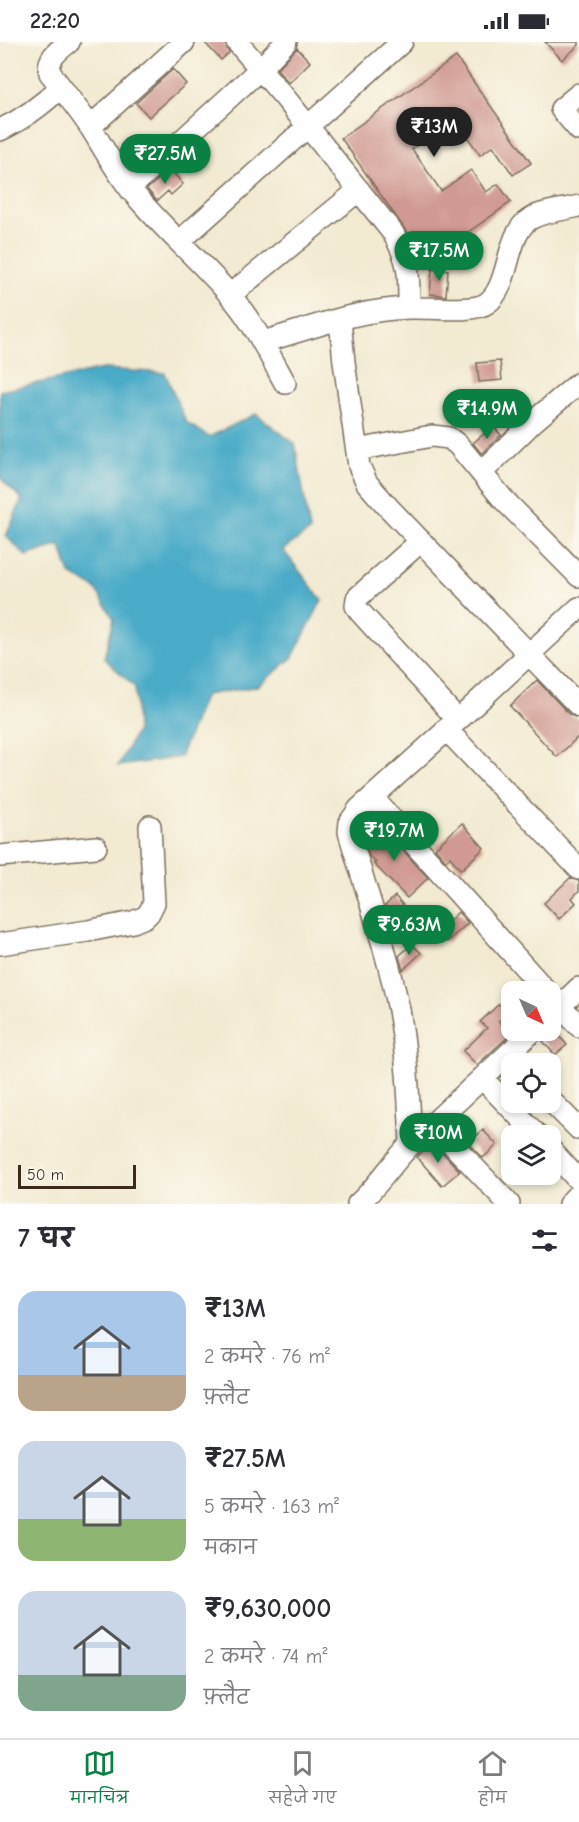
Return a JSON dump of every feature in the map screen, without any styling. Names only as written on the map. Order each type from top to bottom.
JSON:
[{"type":"street","points":[[69,42],[52,58],[48,66],[50,72],[130,188],[230,295],[248,318],[285,383]]},
{"type":"street","points":[[90,127],[184,42]]},
{"type":"street","points":[[237,42],[377,211],[402,247],[409,269],[409,308]]},
{"type":"street","points":[[130,188],[260,69],[286,42]]},
{"type":"street","points":[[180,241],[402,42]]},
{"type":"street","points":[[0,130],[19,122],[61,87]]},
{"type":"street","points":[[579,94],[561,109],[579,130]]},
{"type":"street","points":[[230,295],[359,190]]},
{"type":"street","points":[[263,342],[340,319],[380,311],[409,308],[465,308],[486,304],[493,297],[500,283],[516,236],[523,226],[530,219],[540,215],[579,206]]},
{"type":"street","points":[[340,319],[358,466],[367,483],[579,706]]},
{"type":"street","points":[[481,473],[534,421],[579,383]]},
{"type":"street","points":[[357,450],[432,436],[449,438],[458,445],[503,499],[579,576]]},
{"type":"street","points":[[421,542],[357,598],[356,606],[452,725],[579,869]]},
{"type":"street","points":[[411,1144],[406,1061],[399,1011],[349,832],[350,822],[359,809],[579,608]]},
{"type":"street","points":[[372,797],[477,911],[535,981]]},
{"type":"street","points":[[0,944],[88,931],[133,922],[145,917],[154,903],[150,826]]},
{"type":"street","points":[[0,856],[96,847]]},
{"type":"street","points":[[561,997],[579,988]]},
{"type":"street","points":[[561,1010],[579,1026]]},
{"type":"street","points":[[516,1053],[525,1041]]},
{"type":"street","points":[[358,1204],[411,1144],[482,1078],[501,1066]]},
{"type":"street","points":[[482,1078],[527,1125]]},
{"type":"street","points":[[561,1111],[579,1129]]},
{"type":"street","points":[[433,1124],[509,1204]]},
{"type":"street","points":[[561,1161],[579,1181]]},
{"type":"street","points":[[569,1204],[579,1193]]},
{"type":"water","points":[[103,369],[165,373],[186,422],[209,437],[256,414],[295,444],[310,531],[283,550],[322,600],[292,658],[258,686],[205,695],[180,757],[118,766],[137,730],[135,687],[104,658],[114,619],[95,588],[70,574],[60,545],[26,556],[6,536],[22,499],[0,476],[0,391]]},
{"type":"building","points":[[204,42],[225,42],[229,53],[221,60]]},
{"type":"building","points":[[545,42],[579,42],[579,45],[562,60]]},
{"type":"building","points":[[297,48],[310,62],[289,83],[277,69]]},
{"type":"building","points":[[456,57],[531,163],[513,175],[493,146],[480,155],[455,119],[412,149],[441,191],[471,170],[486,192],[498,184],[511,202],[427,261],[341,138]]},
{"type":"building","points":[[173,69],[186,84],[149,117],[136,103]]},
{"type":"building","points":[[170,169],[183,184],[171,195],[168,191],[157,201],[147,189]]},
{"type":"building","points":[[432,269],[448,270],[446,296],[430,294]]},
{"type":"building","points":[[500,361],[502,380],[479,382],[477,363]]},
{"type":"building","points":[[493,426],[501,435],[482,454],[473,443]]},
{"type":"building","points":[[537,680],[570,715],[579,718],[579,736],[557,757],[510,706]]},
{"type":"building","points":[[462,823],[484,848],[461,870],[450,857],[446,861],[435,848]]},
{"type":"building","points":[[379,824],[428,878],[407,898],[369,856],[364,838]]},
{"type":"building","points":[[570,878],[579,881],[579,891],[572,898],[576,903],[559,919],[544,903]]},
{"type":"building","points":[[395,896],[409,912],[392,927],[385,906]]},
{"type":"building","points":[[458,912],[468,923],[447,942],[438,932]]},
{"type":"building","points":[[412,944],[421,953],[403,970],[399,956]]},
{"type":"building","points":[[499,1004],[501,1006],[501,1018],[498,1021],[501,1024],[501,1041],[503,1041],[477,1065],[463,1051],[487,1028],[480,1022]]},
{"type":"building","points":[[561,1038],[567,1045],[557,1053],[553,1053],[543,1041],[561,1041]]},
{"type":"building","points":[[483,1130],[497,1145],[483,1158],[469,1143]]},
{"type":"building","points":[[432,1142],[460,1171],[442,1186],[417,1157]]}]
